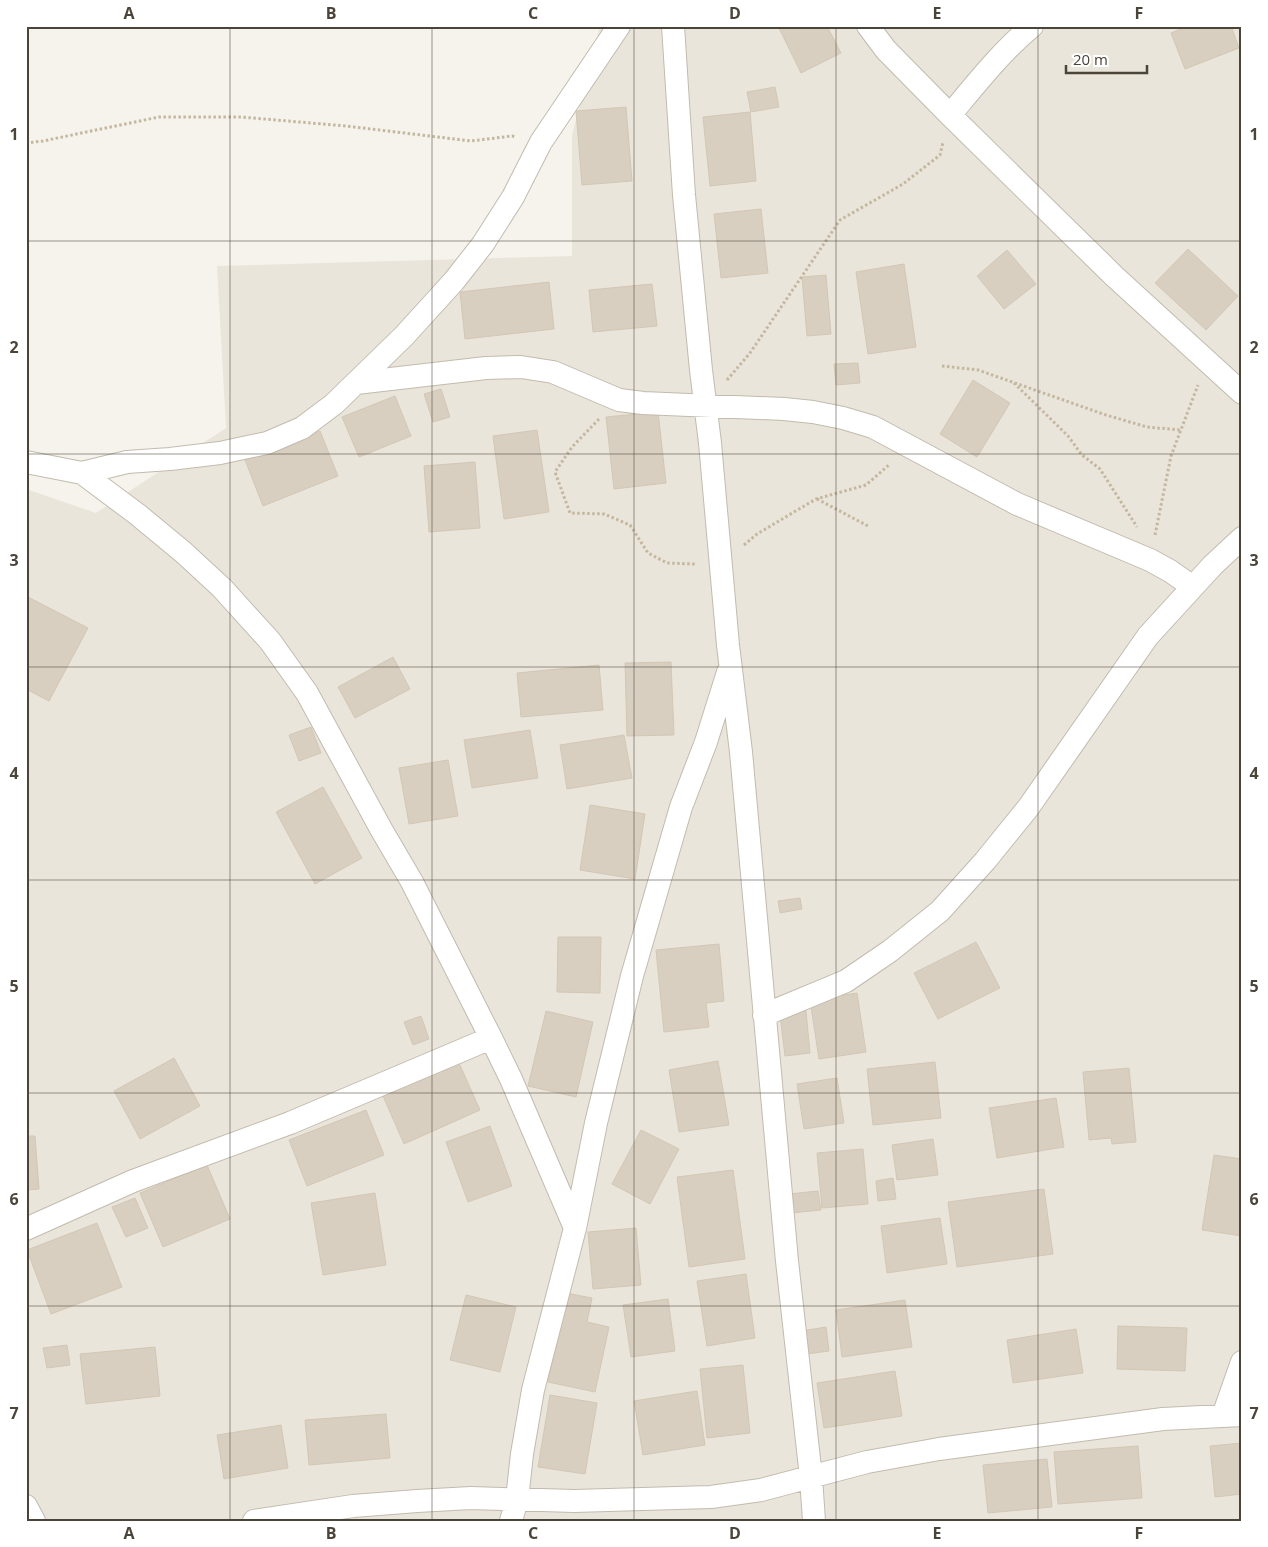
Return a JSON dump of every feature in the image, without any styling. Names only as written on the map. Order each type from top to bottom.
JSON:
[{"type":"street","points":[[26,462],[82,473],[127,462],[220,453],[267,443],[302,428],[334,404],[356,383],[404,336],[454,281],[483,244],[513,196],[541,142],[619,26]]},
{"type":"street","points":[[673,26],[684,194],[730,667],[741,752],[787,1261],[811,1477],[814,1521]]},
{"type":"street","points":[[868,26],[886,50],[1114,276],[1242,393]]},
{"type":"street","points":[[950,115],[1017,38],[1032,26]]},
{"type":"street","points":[[356,383],[486,368],[521,367],[553,372],[619,400],[643,403],[784,409],[843,418],[874,427],[1017,504],[1151,556],[1193,587]]},
{"type":"street","points":[[82,473],[137,514],[183,552],[222,588],[270,641],[307,693],[412,882],[491,1038],[511,1079],[574,1228]]},
{"type":"street","points":[[764,1015],[846,981],[890,951],[940,911],[985,861],[1028,808],[1148,636],[1213,565],[1242,538]]},
{"type":"street","points":[[511,1521],[517,1498],[522,1454],[533,1390],[574,1228],[596,1123],[632,976],[681,807],[706,742],[730,667]]},
{"type":"street","points":[[26,1229],[133,1181],[290,1123],[491,1038]]},
{"type":"street","points":[[254,1521],[353,1506],[471,1498],[574,1501],[711,1497],[760,1490],[867,1462],[939,1448],[1164,1419],[1232,1415],[1242,1362]]},
{"type":"street","points":[[26,1506],[34,1521]]},
{"type":"path","points":[[705,405],[750,353],[840,220],[903,184],[940,155],[950,115]]},
{"type":"path","points":[[26,143],[159,117],[241,117],[346,126],[471,141],[512,136],[541,142]]},
{"type":"path","points":[[1151,556],[1171,456],[1208,362]]},
{"type":"path","points":[[942,366],[978,370],[1106,415],[1147,427],[1181,430]]},
{"type":"path","points":[[1012,381],[1068,436],[1082,455],[1100,469],[1151,556]]},
{"type":"path","points":[[619,400],[572,447],[555,472],[570,514],[604,514],[630,525],[648,553],[667,563],[720,565],[757,534],[816,499],[866,485],[910,446]]},
{"type":"path","points":[[816,499],[868,526]]},
{"type":"shaded area","points":[[600,26],[1242,26],[1242,1521],[26,1521],[26,489],[96,513],[226,428],[217,266],[572,256],[572,135]]},
{"type":"building","points":[[778,26],[827,26],[841,53],[801,73]]},
{"type":"building","points":[[1188,26],[1231,26],[1239,48],[1185,69],[1171,33]]},
{"type":"building","points":[[775,87],[779,107],[751,112],[747,92]]},
{"type":"building","points":[[626,107],[632,181],[582,185],[576,111]]},
{"type":"building","points":[[750,112],[756,181],[710,186],[703,117]]},
{"type":"building","points":[[761,209],[768,273],[721,278],[714,214]]},
{"type":"building","points":[[1188,249],[1238,296],[1206,330],[1155,283]]},
{"type":"building","points":[[1007,250],[1036,284],[1004,309],[977,276]]},
{"type":"building","points":[[904,264],[916,347],[868,354],[856,272]]},
{"type":"building","points":[[826,275],[831,334],[807,336],[802,277]]},
{"type":"building","points":[[549,282],[554,329],[465,339],[460,292]]},
{"type":"building","points":[[652,284],[657,326],[593,332],[589,290]]},
{"type":"building","points":[[858,363],[860,383],[836,385],[834,364]]},
{"type":"building","points":[[973,380],[1010,403],[977,457],[940,434]]},
{"type":"building","points":[[441,389],[450,417],[433,422],[424,394]]},
{"type":"building","points":[[395,396],[411,436],[359,457],[342,417]]},
{"type":"building","points":[[658,412],[666,483],[614,489],[606,417]]},
{"type":"building","points":[[537,430],[549,512],[504,519],[493,436]]},
{"type":"building","points":[[320,431],[338,476],[263,506],[245,460]]},
{"type":"building","points":[[475,462],[480,528],[429,532],[424,466]]},
{"type":"building","points":[[26,596],[88,628],[49,701],[26,689]]},
{"type":"building","points":[[393,657],[410,689],[355,718],[338,687]]},
{"type":"building","points":[[671,662],[674,735],[627,736],[625,663]]},
{"type":"building","points":[[599,665],[603,710],[521,717],[517,673]]},
{"type":"building","points":[[311,727],[321,753],[299,761],[289,735]]},
{"type":"building","points":[[530,730],[538,778],[472,788],[464,740]]},
{"type":"building","points":[[624,735],[632,778],[567,789],[560,745]]},
{"type":"building","points":[[448,760],[458,816],[409,824],[399,768]]},
{"type":"building","points":[[323,787],[362,858],[315,884],[276,812]]},
{"type":"building","points":[[590,805],[645,814],[635,879],[580,870]]},
{"type":"building","points":[[800,898],[802,909],[780,913],[778,901]]},
{"type":"building","points":[[558,937],[601,937],[600,993],[557,992]]},
{"type":"building","points":[[976,942],[1000,988],[938,1019],[914,973]]},
{"type":"building","points":[[719,944],[724,1001],[706,1003],[709,1027],[664,1032],[656,950]]},
{"type":"building","points":[[857,993],[866,1052],[819,1059],[810,1000]]},
{"type":"building","points":[[546,1011],[593,1022],[576,1097],[528,1086]]},
{"type":"building","points":[[806,1011],[810,1053],[785,1056],[780,1014]]},
{"type":"building","points":[[421,1016],[429,1039],[413,1045],[404,1022]]},
{"type":"building","points":[[174,1058],[200,1106],[140,1139],[114,1091]]},
{"type":"building","points":[[718,1061],[729,1125],[679,1132],[669,1070]]},
{"type":"building","points":[[935,1062],[941,1118],[873,1125],[867,1069]]},
{"type":"building","points":[[459,1063],[480,1110],[404,1144],[383,1096]]},
{"type":"building","points":[[1129,1068],[1136,1142],[1112,1144],[1111,1138],[1089,1140],[1083,1072]]},
{"type":"building","points":[[837,1078],[844,1123],[804,1129],[797,1084]]},
{"type":"building","points":[[1056,1098],[1064,1147],[997,1158],[989,1108]]},
{"type":"building","points":[[366,1110],[384,1155],[307,1186],[289,1140]]},
{"type":"building","points":[[490,1126],[512,1186],[468,1202],[446,1142]]},
{"type":"building","points":[[641,1130],[679,1149],[650,1204],[612,1184]]},
{"type":"building","points":[[26,1136],[35,1136],[39,1189],[26,1190]]},
{"type":"building","points":[[933,1139],[938,1175],[897,1180],[892,1145]]},
{"type":"building","points":[[863,1149],[868,1204],[822,1208],[817,1153]]},
{"type":"building","points":[[1214,1155],[1242,1159],[1242,1236],[1202,1230]]},
{"type":"building","points":[[207,1165],[230,1219],[163,1247],[140,1193]]},
{"type":"building","points":[[733,1170],[745,1259],[689,1267],[677,1177]]},
{"type":"building","points":[[893,1178],[896,1199],[878,1201],[876,1181]]},
{"type":"building","points":[[1044,1189],[1053,1254],[957,1267],[948,1202]]},
{"type":"building","points":[[818,1191],[821,1210],[791,1213],[789,1194]]},
{"type":"building","points":[[375,1193],[386,1265],[323,1275],[311,1203]]},
{"type":"building","points":[[135,1198],[148,1228],[126,1237],[112,1207]]},
{"type":"building","points":[[940,1218],[947,1264],[887,1273],[881,1226]]},
{"type":"building","points":[[97,1223],[122,1287],[51,1314],[27,1250]]},
{"type":"building","points":[[636,1228],[641,1285],[593,1289],[588,1232]]},
{"type":"building","points":[[746,1274],[755,1338],[707,1346],[697,1281]]},
{"type":"building","points":[[566,1293],[592,1298],[587,1322],[609,1327],[595,1392],[548,1382]]},
{"type":"building","points":[[466,1295],[516,1307],[500,1372],[450,1360]]},
{"type":"building","points":[[668,1299],[675,1351],[631,1357],[623,1305]]},
{"type":"building","points":[[905,1300],[912,1347],[842,1357],[836,1310]]},
{"type":"building","points":[[1118,1326],[1187,1328],[1185,1371],[1117,1369]]},
{"type":"building","points":[[826,1327],[829,1351],[799,1355],[795,1332]]},
{"type":"building","points":[[1076,1329],[1083,1373],[1013,1383],[1007,1340]]},
{"type":"building","points":[[67,1345],[70,1365],[47,1368],[43,1348]]},
{"type":"building","points":[[155,1347],[160,1396],[86,1404],[80,1354]]},
{"type":"building","points":[[743,1365],[750,1433],[707,1438],[700,1369]]},
{"type":"building","points":[[895,1371],[902,1416],[824,1428],[817,1383]]},
{"type":"building","points":[[697,1391],[705,1445],[643,1455],[634,1401]]},
{"type":"building","points":[[550,1395],[597,1403],[585,1474],[538,1467]]},
{"type":"building","points":[[386,1414],[390,1458],[309,1465],[305,1420]]},
{"type":"building","points":[[281,1425],[288,1468],[224,1479],[217,1435]]},
{"type":"building","points":[[1242,1443],[1242,1494],[1215,1497],[1210,1446]]},
{"type":"building","points":[[1138,1446],[1142,1498],[1058,1504],[1054,1452]]},
{"type":"building","points":[[1047,1459],[1052,1507],[988,1513],[983,1465]]}]
